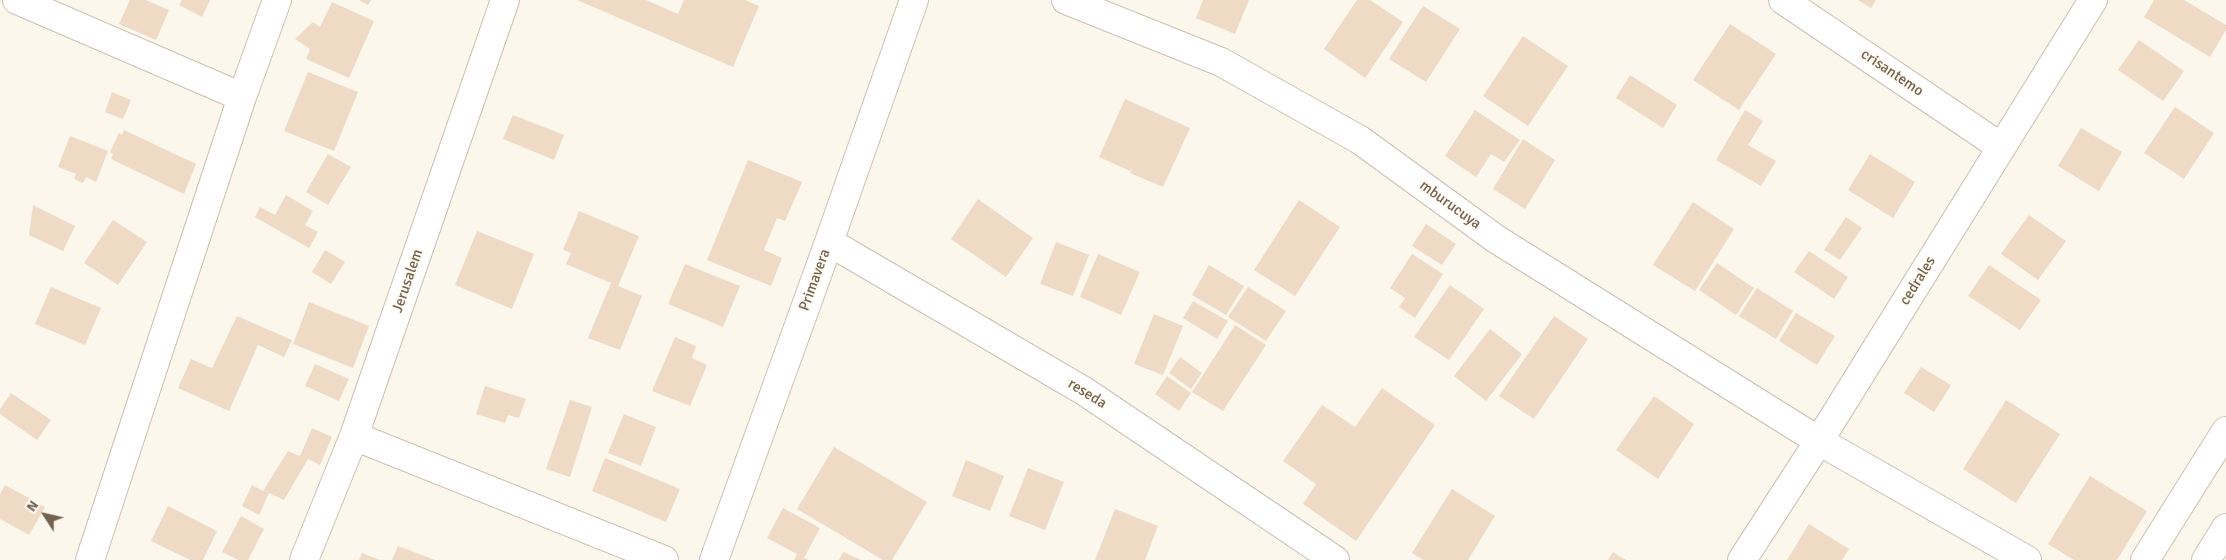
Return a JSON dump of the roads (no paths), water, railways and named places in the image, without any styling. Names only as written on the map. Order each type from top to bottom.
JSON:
[{"type":"street","points":[[17,0],[242,97]]},
{"type":"street","points":[[90,560],[242,97],[277,0]]},
{"type":"street","name":"Jerusalem","points":[[304,560],[354,436],[506,0]]},
{"type":"street","name":"Primavera","points":[[714,560],[914,0]]},
{"type":"street","name":"mburucuya","points":[[1066,0],[1221,62],[1360,140],[1496,239],[1819,441],[2027,560]]},
{"type":"street","name":"crisantemo","points":[[1783,0],[2001,147]]},
{"type":"street","name":"cedrales","points":[[1742,560],[1819,441],[2092,0]]},
{"type":"street","name":"reseda","points":[[829,242],[1084,392],[1335,560]]},
{"type":"street","points":[[2145,560],[2226,431]]},
{"type":"street","points":[[354,436],[664,560]]},
{"type":"street","points":[[2206,560],[2226,528]]}]
